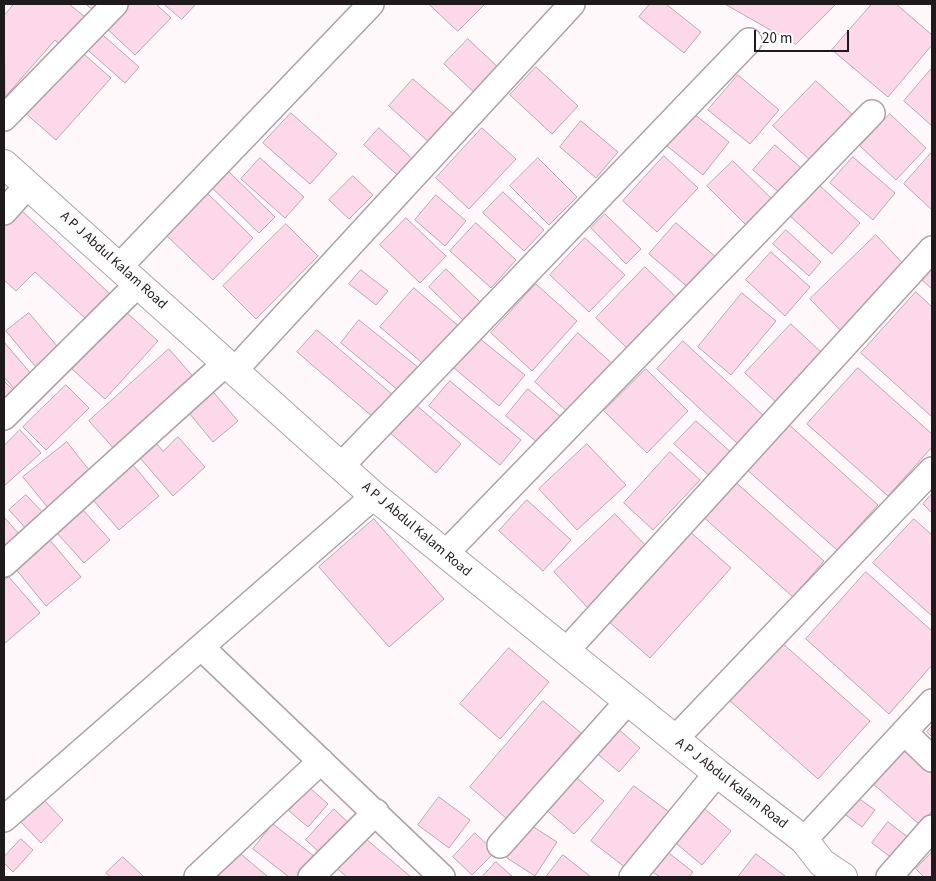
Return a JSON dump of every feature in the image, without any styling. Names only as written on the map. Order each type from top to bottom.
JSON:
[{"type":"street","points":[[4,118],[115,4]]},
{"type":"street","points":[[4,416],[371,4]]},
{"type":"street","points":[[4,564],[230,367],[572,4]]},
{"type":"street","points":[[341,466],[749,41]]},
{"type":"street","points":[[445,554],[872,113]]},
{"type":"street","name":"A P J Abdul Kalam Road","points":[[4,164],[374,496],[717,773],[804,840],[825,872]]},
{"type":"street","points":[[4,212],[28,185]]},
{"type":"street","points":[[566,651],[932,249]]},
{"type":"street","points":[[675,739],[932,470]]},
{"type":"street","points":[[4,819],[374,496]]},
{"type":"street","points":[[201,647],[376,812],[440,877]]},
{"type":"street","points":[[500,845],[628,701]]},
{"type":"street","points":[[804,840],[932,702]]},
{"type":"street","points":[[904,732],[932,759]]},
{"type":"street","points":[[198,877],[321,761]]},
{"type":"street","points":[[632,877],[717,773]]},
{"type":"street","points":[[311,877],[376,812]]},
{"type":"street","points":[[889,877],[932,828]]},
{"type":"building","points":[[14,4],[69,4],[90,21],[65,49],[55,40],[5,97],[4,16]]},
{"type":"building","points":[[86,4],[99,4],[94,10]]},
{"type":"building","points":[[125,4],[156,4],[171,18],[135,55],[104,26]]},
{"type":"building","points":[[164,4],[196,4],[182,19]]},
{"type":"building","points":[[429,4],[485,4],[458,31]]},
{"type":"building","points":[[650,4],[666,4],[701,32],[684,53],[639,17]]},
{"type":"building","points":[[725,4],[836,4],[796,44]]},
{"type":"building","points":[[872,4],[896,4],[932,35],[932,45],[888,97],[832,50]]},
{"type":"building","points":[[96,29],[139,67],[125,83],[82,45]]},
{"type":"building","points":[[468,39],[502,71],[478,96],[444,64]]},
{"type":"building","points":[[78,49],[111,78],[56,140],[24,112]]},
{"type":"building","points":[[536,67],[578,106],[552,134],[510,95]]},
{"type":"building","points":[[932,68],[932,126],[904,101]]},
{"type":"building","points":[[738,75],[779,110],[750,144],[708,110]]},
{"type":"building","points":[[413,79],[457,117],[432,145],[389,106]]},
{"type":"building","points":[[816,81],[854,116],[812,162],[773,126]]},
{"type":"building","points":[[291,113],[337,154],[310,184],[263,143]]},
{"type":"building","points":[[693,113],[729,142],[703,175],[667,146]]},
{"type":"building","points":[[890,114],[926,148],[896,180],[860,146]]},
{"type":"building","points":[[581,121],[618,152],[596,178],[560,147]]},
{"type":"building","points":[[379,128],[418,164],[403,180],[364,145]]},
{"type":"building","points":[[482,128],[516,159],[469,209],[436,178]]},
{"type":"building","points":[[775,145],[802,169],[781,194],[753,170]]},
{"type":"building","points":[[932,152],[932,210],[904,184]]},
{"type":"building","points":[[664,156],[698,188],[657,232],[623,201]]},
{"type":"building","points":[[853,157],[895,193],[873,220],[830,183]]},
{"type":"building","points":[[260,158],[304,197],[285,218],[241,179]]},
{"type":"building","points":[[538,158],[577,197],[549,225],[510,186]]},
{"type":"building","points":[[733,161],[777,204],[751,230],[707,186]]},
{"type":"building","points":[[222,165],[275,217],[259,233],[206,182]]},
{"type":"building","points":[[353,176],[373,195],[349,219],[329,200]]},
{"type":"building","points":[[819,185],[860,223],[832,254],[790,216]]},
{"type":"building","points":[[206,192],[253,238],[213,280],[166,235]]},
{"type":"building","points":[[503,192],[544,230],[524,251],[483,213]]},
{"type":"building","points":[[436,195],[466,221],[445,246],[415,220]]},
{"type":"building","points":[[20,209],[110,294],[86,319],[35,272],[16,291],[4,280],[4,226]]},
{"type":"building","points":[[605,214],[641,249],[626,264],[591,228]]},
{"type":"building","points":[[406,218],[446,256],[420,283],[380,245]]},
{"type":"building","points":[[476,223],[516,260],[491,288],[450,251]]},
{"type":"building","points":[[676,223],[717,258],[690,289],[649,254]]},
{"type":"building","points":[[286,224],[318,256],[256,319],[223,286]]},
{"type":"building","points":[[786,230],[821,262],[809,276],[773,244]]},
{"type":"building","points":[[876,235],[909,270],[843,333],[810,299]]},
{"type":"building","points":[[585,238],[625,275],[589,312],[550,275]]},
{"type":"building","points":[[771,252],[810,287],[785,316],[746,280]]},
{"type":"building","points":[[932,266],[932,289],[921,279]]},
{"type":"building","points":[[645,267],[680,301],[630,351],[596,318]]},
{"type":"building","points":[[446,269],[482,304],[465,322],[429,287]]},
{"type":"building","points":[[361,270],[388,291],[376,305],[349,284]]},
{"type":"building","points":[[536,284],[577,321],[532,371],[491,333]]},
{"type":"building","points":[[414,288],[461,328],[427,367],[380,327]]},
{"type":"building","points":[[916,292],[932,307],[932,417],[861,353]]},
{"type":"building","points":[[742,293],[776,321],[731,375],[698,347]]},
{"type":"building","points":[[125,311],[158,341],[105,399],[72,369]]},
{"type":"building","points":[[29,313],[63,353],[40,372],[6,331]]},
{"type":"building","points":[[359,320],[424,372],[404,395],[341,343]]},
{"type":"building","points":[[791,324],[823,354],[777,403],[745,373]]},
{"type":"building","points":[[317,330],[393,395],[374,418],[297,352]]},
{"type":"building","points":[[578,333],[615,366],[571,415],[535,382]]},
{"type":"building","points":[[479,338],[525,375],[499,406],[454,368]]},
{"type":"building","points":[[683,341],[766,418],[740,446],[657,369]]},
{"type":"building","points":[[4,342],[38,382],[21,397],[4,377]]},
{"type":"building","points":[[169,349],[197,381],[117,452],[89,421]]},
{"type":"building","points":[[858,368],[932,434],[932,447],[888,496],[807,424]]},
{"type":"building","points":[[646,369],[688,411],[647,453],[604,411]]},
{"type":"building","points":[[4,381],[16,393],[4,405]]},
{"type":"building","points":[[450,381],[521,440],[500,465],[429,406]]},
{"type":"building","points":[[66,385],[89,408],[46,450],[23,427]]},
{"type":"building","points":[[209,387],[238,421],[213,442],[184,407]]},
{"type":"building","points":[[528,389],[568,423],[546,450],[506,416]]},
{"type":"building","points":[[415,404],[461,444],[436,473],[389,432]]},
{"type":"building","points":[[696,421],[734,455],[713,479],[674,444]]},
{"type":"building","points":[[786,422],[878,505],[837,550],[745,468]]},
{"type":"building","points":[[20,430],[41,453],[4,486],[4,446]]},
{"type":"building","points":[[178,437],[205,467],[173,496],[140,458],[156,443],[163,451]]},
{"type":"building","points":[[67,442],[93,475],[49,509],[23,477]]},
{"type":"building","points":[[587,444],[626,485],[577,530],[539,489]]},
{"type":"building","points":[[670,452],[700,480],[653,530],[624,503]]},
{"type":"building","points":[[129,460],[159,496],[119,530],[88,494]]},
{"type":"building","points":[[732,479],[824,561],[793,597],[700,514]]},
{"type":"building","points":[[932,494],[932,513],[923,504]]},
{"type":"building","points":[[26,495],[48,518],[31,534],[9,510]]},
{"type":"building","points":[[527,500],[571,540],[543,571],[499,531]]},
{"type":"building","points":[[83,510],[110,540],[84,563],[57,533]]},
{"type":"building","points":[[615,514],[650,550],[588,608],[554,572]]},
{"type":"building","points":[[4,517],[20,535],[4,550]]},
{"type":"building","points":[[374,519],[444,599],[389,647],[319,567]]},
{"type":"building","points":[[914,519],[932,535],[932,616],[873,563]]},
{"type":"building","points":[[688,530],[731,568],[650,658],[607,620]]},
{"type":"building","points":[[49,539],[81,577],[46,606],[14,567]]},
{"type":"building","points":[[866,572],[932,631],[932,665],[889,714],[806,639]]},
{"type":"building","points":[[9,577],[40,613],[4,644],[4,581]]},
{"type":"building","points":[[781,642],[870,721],[818,779],[729,700]]},
{"type":"building","points":[[509,648],[549,682],[500,739],[460,704]]},
{"type":"building","points":[[543,701],[581,733],[507,819],[470,787]]},
{"type":"building","points":[[932,726],[932,737],[927,732]]},
{"type":"building","points":[[616,727],[640,748],[619,772],[594,751]]},
{"type":"building","points":[[902,745],[932,771],[932,811],[920,825],[871,782]]},
{"type":"building","points":[[571,773],[604,801],[574,834],[542,806]]},
{"type":"building","points":[[634,786],[673,815],[631,872],[591,841]]},
{"type":"building","points":[[310,788],[328,804],[308,827],[289,811]]},
{"type":"building","points":[[851,793],[875,810],[862,827],[839,810]]},
{"type":"building","points":[[439,797],[470,820],[449,848],[418,825]]},
{"type":"building","points":[[42,798],[63,820],[41,843],[19,820]]},
{"type":"building","points":[[700,805],[731,831],[702,865],[671,839]]},
{"type":"building","points":[[334,809],[355,829],[326,859],[306,840]]},
{"type":"building","points":[[888,822],[909,838],[893,859],[872,843]]},
{"type":"building","points":[[273,824],[314,856],[298,877],[289,877],[253,849]]},
{"type":"building","points":[[529,824],[557,842],[535,876],[507,858]]},
{"type":"building","points":[[475,833],[495,852],[472,875],[453,857]]},
{"type":"building","points":[[360,834],[411,877],[347,877],[333,865]]},
{"type":"building","points":[[21,839],[33,850],[13,872],[4,863],[4,857]]},
{"type":"building","points":[[236,850],[268,877],[221,877],[216,873]]},
{"type":"building","points":[[665,850],[693,872],[689,877],[660,877],[650,870]]},
{"type":"building","points":[[932,852],[932,877],[924,877],[916,869]]},
{"type":"building","points":[[756,854],[785,876],[738,877]]},
{"type":"building","points":[[563,855],[591,877],[546,877]]},
{"type":"building","points":[[123,857],[144,877],[111,877],[106,873]]},
{"type":"building","points":[[496,862],[513,877],[482,877]]}]
